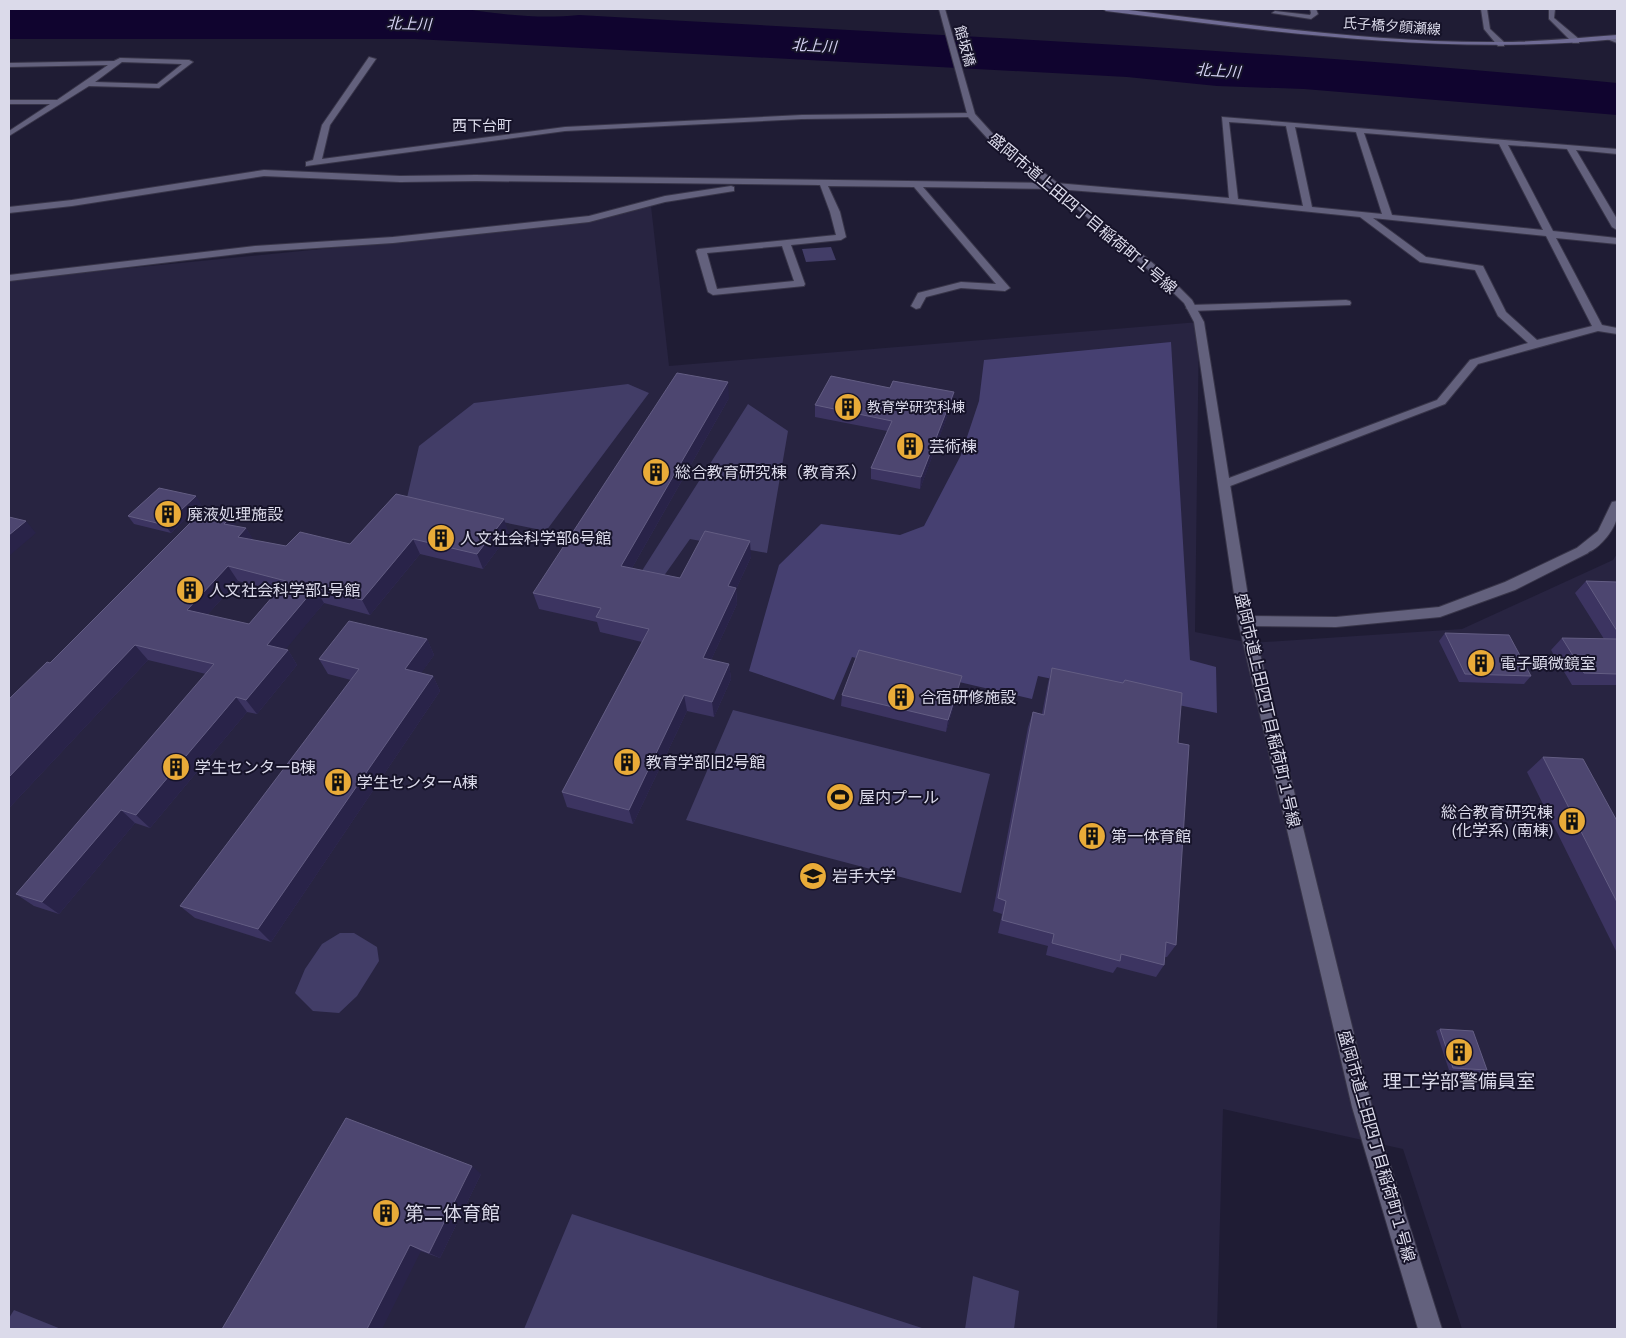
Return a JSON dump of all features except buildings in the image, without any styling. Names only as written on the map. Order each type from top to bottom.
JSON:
[{"type":"main road","name":"氏子橋夕顔瀬線","points":[[1106,9],[1338,35],[1501,44],[1615,39]]},
{"type":"street","name":"館坂橋","points":[[942,9],[964,90]]},
{"type":"street","points":[[1275,14],[1311,17],[1315,14],[1313,9]]},
{"type":"street","points":[[1484,9],[1487,29],[1501,44]]},
{"type":"street","points":[[1552,9],[1551,18],[1576,40]]},
{"type":"street","points":[[317,162],[326,125],[372,59]]},
{"type":"street","points":[[9,134],[88,84],[120,60],[189,62],[159,86],[88,84]]},
{"type":"street","points":[[9,65],[116,64]]},
{"type":"street","name":"盛岡市道上田四丁目稲荷町１号線","points":[[964,90],[971,115],[991,137],[1056,186],[1164,278],[1188,302],[1199,322],[1245,621],[1362,1108],[1430,1329]]},
{"type":"street","points":[[9,102],[58,102]]},
{"type":"street","points":[[9,210],[72,203],[264,173],[317,162],[565,129],[802,117],[971,115]]},
{"type":"street","points":[[1234,202],[1225,119],[1617,150]]},
{"type":"street","points":[[1290,124],[1308,209]]},
{"type":"street","points":[[1359,130],[1388,218]]},
{"type":"street","points":[[1502,142],[1598,328]]},
{"type":"street","points":[[1570,147],[1617,226]]},
{"type":"street","points":[[264,173],[400,179],[476,178],[1056,186],[1184,196],[1617,241]]},
{"type":"street","points":[[9,278],[255,249],[393,240],[588,219],[665,199],[728,190],[745,182]]},
{"type":"street","points":[[786,243],[800,284],[713,292],[701,251],[841,237],[835,212],[824,183]]},
{"type":"street","points":[[916,184],[1005,288],[961,286],[922,295],[916,306]]},
{"type":"street","points":[[1364,216],[1423,260],[1479,268],[1502,314],[1535,344]]},
{"type":"street","points":[[1191,308],[1346,303]]},
{"type":"street","points":[[1225,484],[1441,402],[1474,362],[1598,328],[1617,331]]},
{"type":"street","points":[[1245,621],[1336,622],[1440,612],[1510,586],[1583,550],[1603,534],[1617,505]]},
{"type":"shaded area","name":"岩手大学","points":[[651,206],[669,366],[1199,322],[1195,632],[1251,643],[1462,629],[1613,560],[1617,554],[1617,1329],[1462,1329],[1403,1149],[1223,1109],[1217,1329],[9,1329],[9,280],[583,223]]},
{"type":"shaded area","points":[[831,247],[836,260],[806,262],[802,249]]},
{"type":"shaded area","points":[[1171,342],[1190,660],[1216,667],[1217,713],[1038,676],[1032,699],[852,657],[834,700],[749,671],[779,565],[821,524],[900,535],[924,526],[961,455],[979,401],[984,360]]},
{"type":"shaded area","points":[[628,384],[649,393],[546,531],[406,502],[419,446],[474,403]]},
{"type":"shaded area","points":[[748,404],[788,431],[767,553],[690,539],[661,580],[638,577]]},
{"type":"shaded area","name":"屋内プール","points":[[733,710],[990,774],[961,893],[686,820]]},
{"type":"shaded area","points":[[340,933],[354,933],[377,947],[379,961],[357,996],[339,1013],[313,1011],[295,993],[305,969],[322,944]]},
{"type":"shaded area","points":[[572,1214],[925,1329],[524,1329]]},
{"type":"shaded area","points":[[973,1276],[1019,1291],[1014,1329],[965,1329]]},
{"type":"shaded area","points":[[14,1310],[61,1329],[9,1329],[9,1318]]},
{"type":"water","name":"北上川","points":[[9,9],[466,9],[522,16],[551,17],[579,15],[1228,52],[1488,71],[1617,83],[1617,115],[1304,89],[1217,86],[1127,77],[415,39],[9,39]]},
{"type":"place","name":"教育学研究科棟","points":[[848,407]]},
{"type":"place","name":"芸術棟","points":[[910,446]]},
{"type":"place","name":"総合教育研究棟（教育系）","points":[[656,472]]},
{"type":"place","name":"廃液処理施設","points":[[168,514]]},
{"type":"place","name":"人文社会科学部6号館","points":[[441,538]]},
{"type":"place","name":"人文社会科学部1号館","points":[[190,590]]},
{"type":"place","name":"電子顕微鏡室","points":[[1481,663]]},
{"type":"place","name":"合宿研修施設","points":[[901,697]]},
{"type":"place","name":"教育学部旧2号館","points":[[627,762]]},
{"type":"place","name":"学生センターB棟","points":[[176,767]]},
{"type":"place","name":"学生センターA棟","points":[[338,782]]},
{"type":"place","name":"屋内プール","points":[[840,797]]},
{"type":"place","name":"総合教育研究棟 (化学系) (南棟)","points":[[1572,821]]},
{"type":"place","name":"第一体育館","points":[[1092,836]]},
{"type":"place","name":"岩手大学","points":[[813,876]]},
{"type":"place","name":"理工学部警備員室","points":[[1459,1052]]},
{"type":"place","name":"第二体育館","points":[[386,1213]]},
{"type":"district","name":"西下台町","points":[[482,126]]}]
